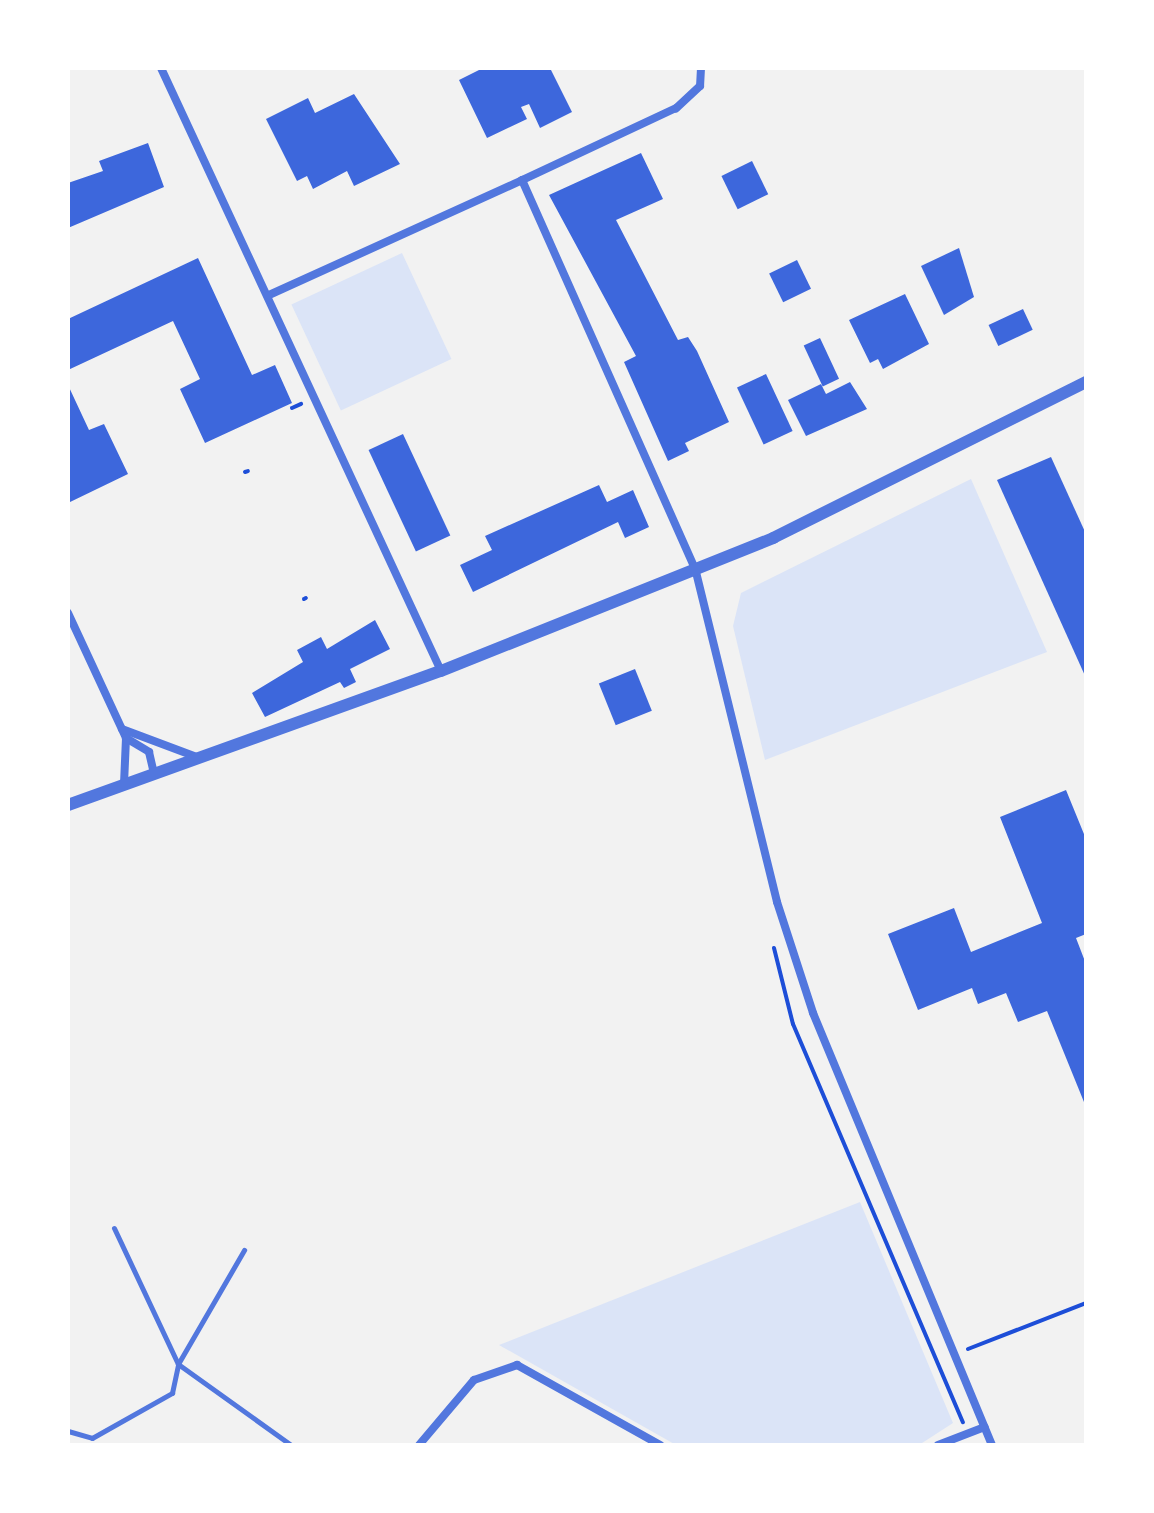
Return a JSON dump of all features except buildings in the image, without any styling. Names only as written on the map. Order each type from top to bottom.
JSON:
[{"type":"street","points":[[161,68],[441,671]]},
{"type":"street","points":[[269,295],[676,108],[700,86],[701,68]]},
{"type":"street","points":[[522,180],[695,568],[777,902],[813,1013],[992,1445]]},
{"type":"street","points":[[68,805],[441,671],[832,512],[1086,382]]},
{"type":"street","points":[[68,613],[124,733],[124,784]]},
{"type":"street","points":[[124,733],[199,758]]},
{"type":"street","points":[[124,733],[149,752],[154,774]]},
{"type":"street","points":[[419,1445],[474,1380],[517,1365],[660,1445]]},
{"type":"street","points":[[938,1445],[985,1427]]},
{"type":"lane","points":[[114,1228],[178,1364],[291,1445]]},
{"type":"lane","points":[[68,1431],[92,1438],[144,1412],[172,1393],[178,1364],[244,1250]]},
{"type":"path","points":[[954,1355],[1086,1303]]},
{"type":"shaded area","points":[[402,253],[451,359],[341,411],[291,305]]},
{"type":"shaded area","points":[[971,479],[1047,652],[765,760],[733,626],[741,593]]},
{"type":"shaded area","points":[[860,1202],[953,1423],[919,1445],[676,1445],[499,1345]]}]
